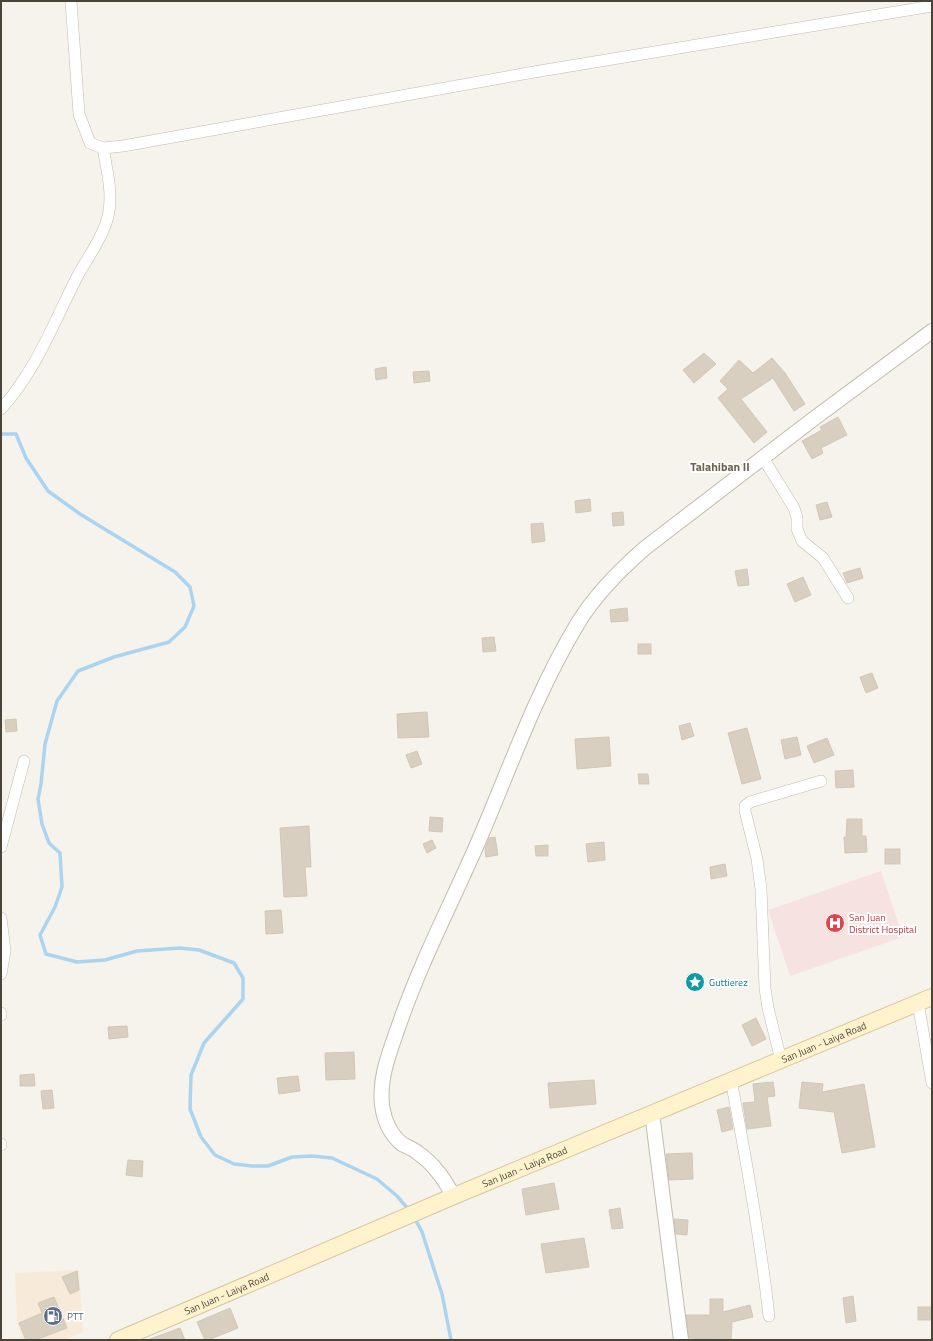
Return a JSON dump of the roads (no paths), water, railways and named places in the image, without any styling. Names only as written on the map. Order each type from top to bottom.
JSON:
[{"type":"main road","name":"San Juan - Laiya Road","points":[[118,1340],[429,1206],[925,1000]]},
{"type":"street","points":[[71,1],[79,114],[90,143],[103,148],[294,116],[534,72],[932,6]]},
{"type":"street","points":[[1,409],[22,383],[37,358],[107,220],[110,203],[109,182],[103,148]]},
{"type":"street","points":[[454,1196],[438,1171],[418,1152],[403,1144],[392,1133],[386,1121],[382,1105],[382,1083],[386,1060],[408,999],[432,941],[476,846],[534,708],[556,662],[580,620],[598,596],[630,561],[763,458],[932,331]]},
{"type":"street","points":[[763,458],[794,508],[797,518],[797,529],[802,541],[823,558],[848,598]]},
{"type":"street","points":[[1,847],[24,761]]},
{"type":"street","points":[[780,1060],[765,988],[758,859],[745,806],[750,802],[821,781]]},
{"type":"street","points":[[1,918],[5,951],[1,974]]},
{"type":"street","points":[[925,1000],[932,1083]]},
{"type":"street","points":[[731,1080],[749,1177],[763,1264],[769,1316]]},
{"type":"street","points":[[652,1113],[681,1340]]},
{"type":"waterway","points":[[1,434],[16,434],[26,458],[48,491],[80,514],[175,572],[190,587],[194,606],[185,627],[169,642],[114,657],[78,671],[57,701],[45,744],[38,799],[42,824],[49,843],[60,853],[62,887],[55,907],[40,935],[46,954],[77,962],[105,960],[137,951],[180,948],[199,950],[234,963],[243,978],[243,999],[204,1043],[191,1075],[190,1109],[201,1137],[215,1155],[234,1164],[268,1166],[292,1157],[312,1156],[332,1158],[377,1179],[397,1196],[409,1210]]},
{"type":"waterway","points":[[414,1217],[422,1232],[442,1294],[451,1340]]},
{"type":"place","name":"San Juan District Hospital","points":[[835,923]]},
{"type":"place","name":"Guttierez","points":[[695,982]]},
{"type":"place","name":"PTT","points":[[53,1316]]},
{"type":"district","name":"Talahiban II","points":[[720,466]]}]
